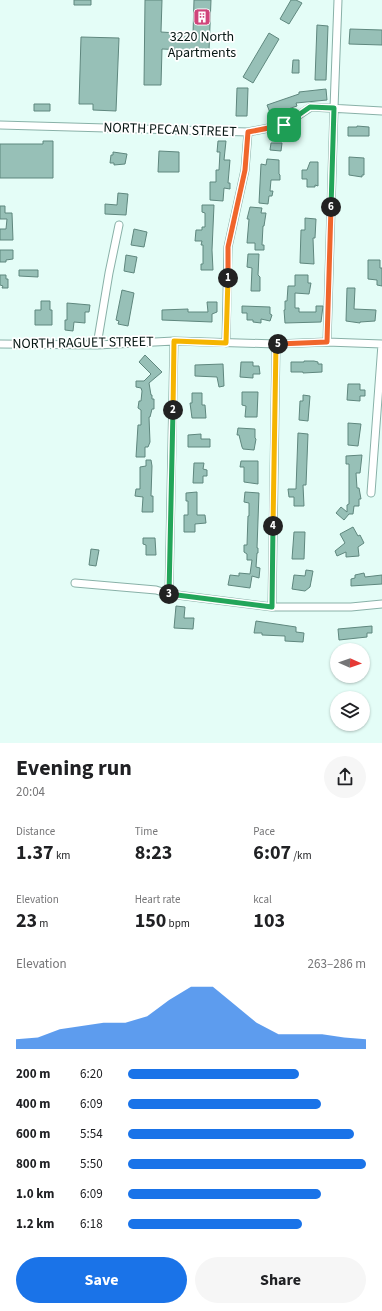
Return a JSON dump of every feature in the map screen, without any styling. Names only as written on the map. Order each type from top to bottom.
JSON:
[{"type":"street","points":[[327,342],[338,0]]},
{"type":"street","name":"NORTH PECAN STREET","points":[[0,125],[248,132],[284,125],[310,107],[382,111]]},
{"type":"street","points":[[226,343],[228,247],[245,170],[248,132]]},
{"type":"street","points":[[97,345],[109,272],[119,225]]},
{"type":"street","points":[[169,594],[174,341]]},
{"type":"street","name":"NORTH RAGUET STREET","points":[[0,344],[97,345],[174,341],[276,344],[327,342],[382,344]]},
{"type":"street","points":[[272,607],[276,344]]},
{"type":"street","points":[[371,493],[382,344]]},
{"type":"street","points":[[75,583],[156,590],[169,594],[272,607],[351,607],[382,604]]},
{"type":"building","points":[[74,0],[91,0],[91,5],[74,5]]},
{"type":"building","name":"3220 North Apartments","points":[[145,0],[162,0],[161,32],[193,34],[194,0],[211,0],[209,51],[162,49],[161,85],[144,85]]},
{"type":"building","points":[[291,0],[296,0],[302,3],[289,24],[280,19]]},
{"type":"building","points":[[317,25],[328,26],[326,80],[315,80]]},
{"type":"building","points":[[350,29],[382,30],[382,45],[349,44]]},
{"type":"building","points":[[269,33],[279,39],[253,83],[243,77]]},
{"type":"building","points":[[81,37],[119,38],[116,111],[93,110],[93,104],[79,104]]},
{"type":"building","points":[[293,60],[299,60],[299,73],[292,73]]},
{"type":"building","points":[[237,88],[248,88],[247,116],[236,116]]},
{"type":"building","points":[[326,89],[327,100],[296,103],[297,106],[271,115],[267,105],[299,94],[299,92]]},
{"type":"building","points":[[34,104],[50,104],[50,111],[34,111]]},
{"type":"building","points":[[348,127],[369,127],[369,136],[348,136]]},
{"type":"building","points":[[43,141],[53,141],[53,178],[0,178],[0,144],[43,144]]},
{"type":"building","points":[[218,141],[226,141],[224,160],[230,160],[228,183],[230,183],[230,189],[224,188],[223,201],[210,200],[210,182],[216,182],[216,170],[219,170],[220,152],[217,152]]},
{"type":"building","points":[[271,143],[282,143],[281,151],[270,150]]},
{"type":"building","points":[[159,151],[179,152],[179,172],[158,172]]},
{"type":"building","points":[[113,152],[127,154],[125,164],[114,165],[114,163],[110,163]]},
{"type":"building","points":[[349,157],[364,158],[364,175],[362,175],[362,177],[349,175]]},
{"type":"building","points":[[267,159],[279,160],[280,175],[280,180],[271,180],[270,191],[273,191],[272,196],[269,196],[268,204],[259,203],[261,164],[266,165]]},
{"type":"building","points":[[310,162],[318,162],[318,186],[315,185],[315,187],[307,187],[307,179],[302,179],[302,170],[307,170]]},
{"type":"building","points":[[118,193],[128,194],[126,215],[105,214],[105,204],[117,205]]},
{"type":"building","points":[[202,205],[214,205],[212,250],[213,270],[201,270],[201,264],[203,264],[203,245],[201,245],[202,241],[195,241],[196,230],[202,230],[202,227],[205,227],[205,213],[202,212]]},
{"type":"building","points":[[0,206],[5,206],[5,213],[12,213],[13,240],[0,240],[0,229],[6,229],[7,219],[0,219]]},
{"type":"building","points":[[250,207],[262,208],[261,213],[266,213],[263,226],[262,245],[264,245],[264,250],[255,250],[255,243],[247,243],[249,219],[247,219]]},
{"type":"building","points":[[305,218],[316,219],[315,238],[313,238],[314,264],[300,263],[301,230],[305,230]]},
{"type":"building","points":[[134,229],[147,232],[144,247],[131,245]]},
{"type":"building","points":[[0,250],[13,250],[13,259],[6,260],[6,262],[0,262]]},
{"type":"building","points":[[248,254],[259,254],[258,275],[260,277],[260,291],[251,291],[252,268],[247,267]]},
{"type":"building","points":[[126,255],[137,257],[134,273],[124,271]]},
{"type":"building","points":[[368,260],[380,260],[380,268],[382,268],[382,286],[377,285],[377,280],[368,279]]},
{"type":"building","points":[[19,270],[38,270],[38,277],[19,276]]},
{"type":"building","points":[[0,275],[6,275],[6,279],[8,279],[8,288],[2,288],[3,286],[0,285]]},
{"type":"building","points":[[295,275],[308,275],[308,283],[311,283],[309,294],[295,293],[295,308],[299,308],[299,312],[316,312],[316,306],[323,306],[321,322],[285,323],[284,310],[285,301],[287,301],[288,286],[295,286]]},
{"type":"building","points":[[347,288],[355,288],[354,309],[376,310],[375,321],[360,323],[346,321]]},
{"type":"building","points":[[122,290],[134,293],[128,326],[118,324],[119,321],[116,320]]},
{"type":"building","points":[[41,301],[50,301],[50,310],[52,310],[52,325],[35,325],[35,310],[41,310]]},
{"type":"building","points":[[207,302],[217,302],[217,312],[212,314],[212,322],[162,320],[162,310],[188,309],[188,312],[208,312]]},
{"type":"building","points":[[67,303],[90,305],[89,312],[85,312],[85,323],[74,322],[73,331],[65,330],[65,320],[67,320]]},
{"type":"building","points":[[242,306],[270,307],[270,314],[272,315],[270,321],[261,319],[261,323],[253,322],[253,320],[247,320],[247,313],[242,313]]},
{"type":"building","points":[[145,355],[162,372],[149,383],[152,399],[154,399],[154,409],[152,409],[149,417],[150,442],[148,447],[145,447],[145,457],[136,457],[138,425],[141,425],[141,410],[138,408],[139,401],[141,401],[142,391],[141,388],[136,387],[136,381],[144,381],[151,374],[139,362]]},
{"type":"building","points":[[314,361],[318,362],[318,364],[322,364],[322,372],[291,372],[291,362]]},
{"type":"building","points":[[241,362],[253,362],[253,366],[259,366],[260,374],[253,374],[253,378],[240,377]]},
{"type":"building","points":[[223,364],[224,386],[219,387],[217,377],[195,376],[195,365]]},
{"type":"building","points":[[348,384],[360,384],[360,390],[365,390],[365,396],[360,396],[360,401],[347,400]]},
{"type":"building","points":[[242,392],[258,392],[257,417],[245,417],[246,406],[242,405]]},
{"type":"building","points":[[192,393],[202,393],[202,405],[205,405],[206,418],[192,418],[190,403],[192,403]]},
{"type":"building","points":[[303,395],[310,396],[308,421],[299,420],[300,401],[303,401]]},
{"type":"building","points":[[348,423],[361,424],[358,446],[348,445]]},
{"type":"building","points":[[238,428],[255,429],[256,439],[254,450],[243,449],[239,435],[237,435]]},
{"type":"building","points":[[298,433],[308,434],[306,485],[303,485],[304,506],[294,506],[294,497],[289,497],[288,489],[296,489]]},
{"type":"building","points":[[201,434],[201,439],[210,439],[210,447],[188,447],[188,435]]},
{"type":"building","points":[[362,455],[360,473],[356,473],[357,488],[359,488],[361,499],[359,499],[359,506],[354,506],[353,514],[349,514],[344,520],[336,513],[341,507],[347,512],[347,505],[349,504],[349,464],[346,464],[346,456]]},
{"type":"building","points":[[146,460],[151,460],[152,466],[151,496],[153,496],[153,512],[142,512],[143,497],[135,496],[136,489],[140,489],[140,467],[146,466]]},
{"type":"building","points":[[241,461],[258,461],[258,484],[244,482],[244,467],[240,467]]},
{"type":"building","points":[[194,463],[204,463],[203,469],[207,470],[207,476],[203,476],[203,483],[193,483]]},
{"type":"building","points":[[197,492],[197,515],[205,515],[206,523],[195,524],[195,532],[184,532],[184,515],[188,515],[188,501],[186,501],[186,493]]},
{"type":"building","points":[[245,492],[259,493],[258,553],[256,567],[260,568],[259,578],[252,576],[250,588],[228,585],[230,575],[239,576],[239,573],[250,574],[252,560],[247,560],[247,554],[244,552],[244,545],[247,545],[249,516],[249,503],[244,502]]},
{"type":"building","points":[[353,527],[358,536],[360,535],[364,543],[358,547],[359,556],[346,557],[346,552],[337,556],[335,551],[345,543],[340,534]]},
{"type":"building","points":[[294,532],[305,532],[304,559],[292,559]]},
{"type":"building","points":[[143,538],[155,538],[156,555],[146,555],[146,545],[143,544]]},
{"type":"building","points":[[91,549],[99,550],[96,566],[89,565]]},
{"type":"building","points":[[306,570],[313,571],[310,587],[305,591],[292,589],[294,575],[305,576]]},
{"type":"building","points":[[364,573],[365,577],[382,575],[382,584],[351,586],[351,579],[355,578],[355,575]]},
{"type":"building","points":[[176,606],[185,607],[184,618],[194,618],[193,629],[174,628]]},
{"type":"building","points":[[256,621],[296,627],[296,632],[304,633],[303,642],[285,641],[285,636],[262,635],[262,633],[254,633]]},
{"type":"building","points":[[372,626],[372,633],[367,633],[367,637],[339,640],[338,629]]},
{"type":"place","name":"3220 North Apartments","points":[[202,17]]},
{"type":"route","points":[[310,107],[334,108],[327,342],[276,344],[272,607],[169,594],[174,341],[226,343],[228,247],[245,170],[248,132],[284,125],[310,107]]}]
